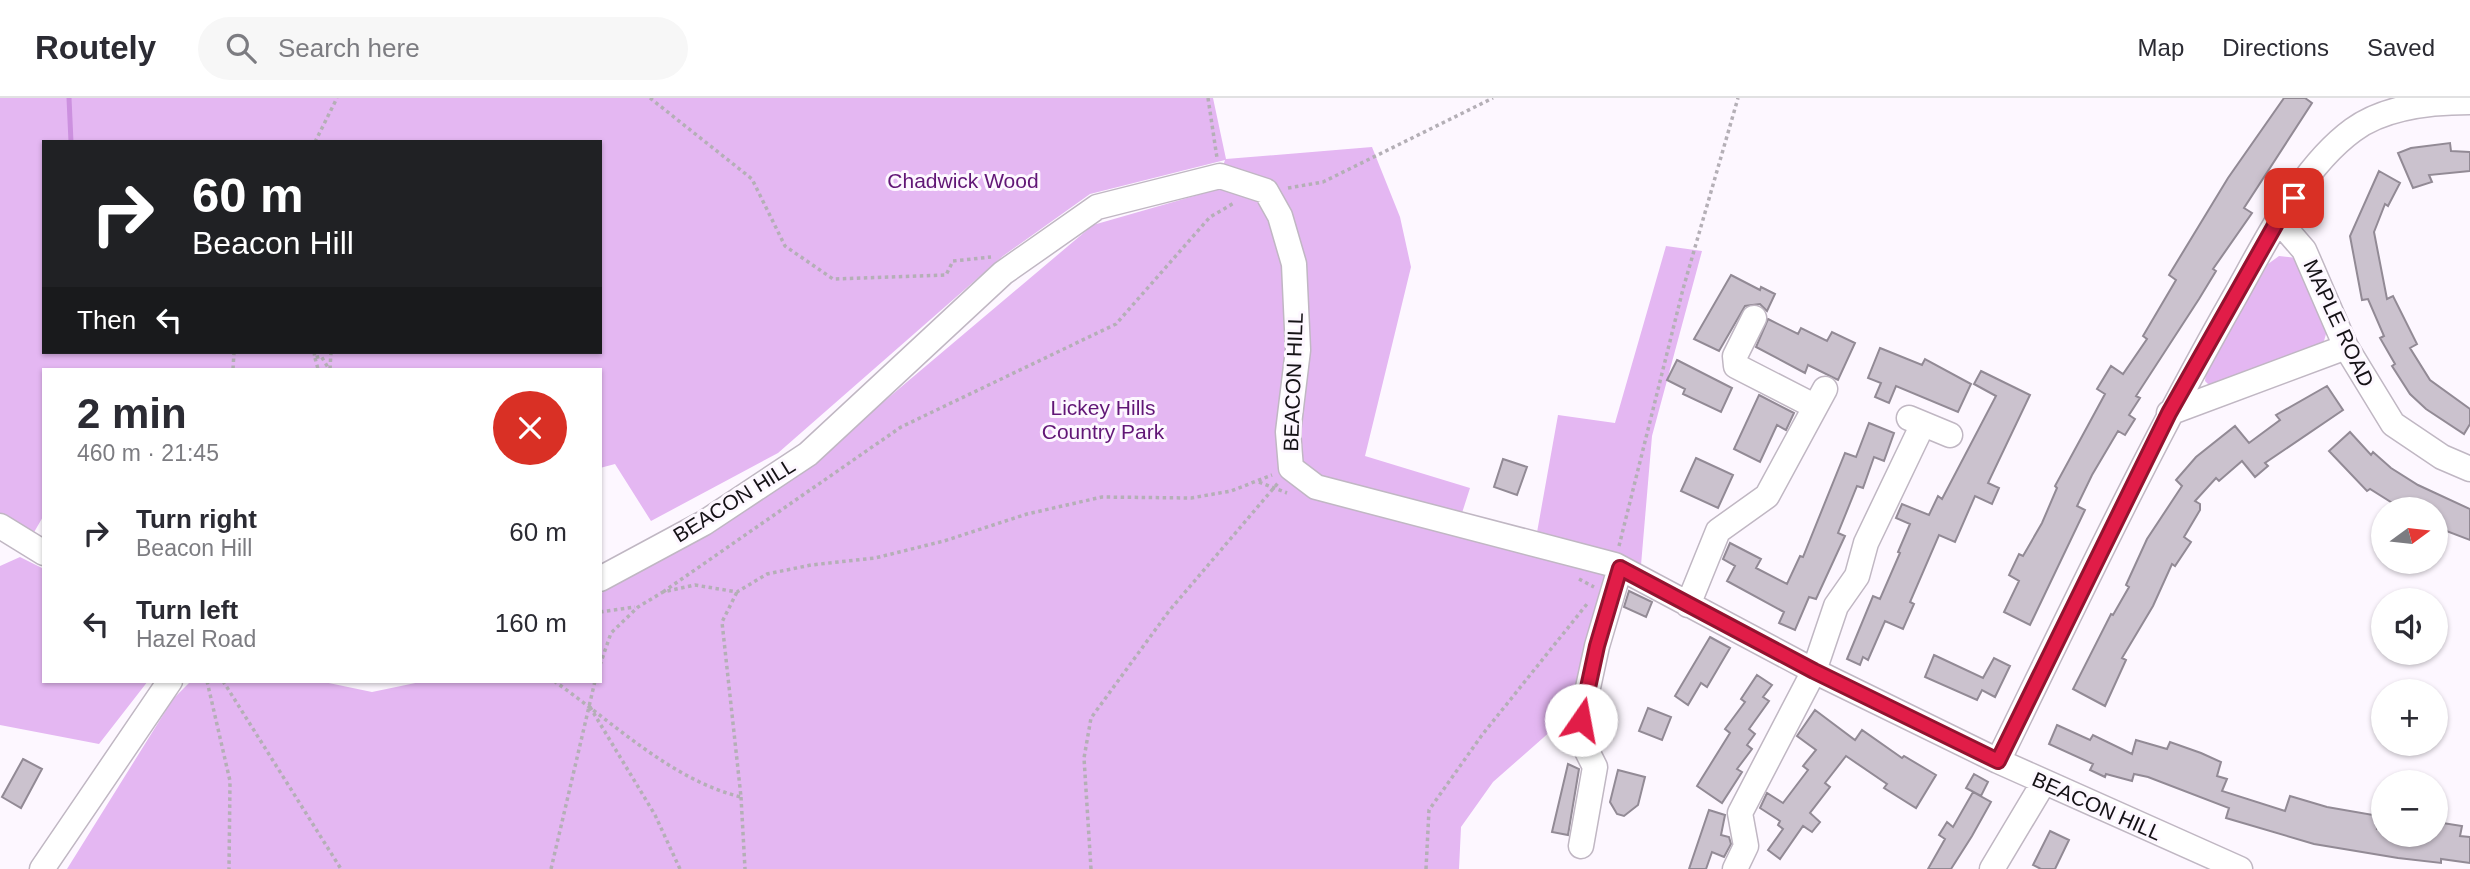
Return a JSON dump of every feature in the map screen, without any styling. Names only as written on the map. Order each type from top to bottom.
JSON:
[{"type":"street","points":[[1998,761],[2169,413],[2278,220],[2326,155],[2354,129],[2384,114],[2469,101]]},
{"type":"street","points":[[1220,176],[1255,195]]},
{"type":"street","name":"BEACON HILL","points":[[602,578],[704,523],[808,454],[1003,273],[1097,207],[1220,176]]},
{"type":"street","name":"BEACON HILL","points":[[1255,195],[1280,216],[1294,264],[1298,350],[1288,432],[1291,468],[1316,487],[1617,567],[1814,671],[1998,761],[2240,869]]},
{"type":"street","name":"MAPLE ROAD","points":[[2278,220],[2304,250],[2346,347],[2393,424],[2442,457],[2470,468]]},
{"type":"street","points":[[1688,605],[1718,531],[1767,496],[1819,397],[1742,372],[1736,366],[1735,356],[1754,318]]},
{"type":"street","points":[[2169,413],[2346,347]]},
{"type":"street","points":[[1735,869],[1746,846],[1740,813],[1814,671],[1836,606],[1857,576],[1866,543],[1916,422],[1950,435]]},
{"type":"street","points":[[0,526],[42,553]]},
{"type":"street","points":[[1581,846],[1595,767],[1582,741],[1581,720],[1617,567]]},
{"type":"street","points":[[41,869],[169,683]]},
{"type":"street","points":[[1992,869],[2044,782]]},
{"type":"path","points":[[316,140],[337,98]]},
{"type":"path","points":[[650,98],[752,178],[785,246],[833,279],[946,275],[953,261],[992,257]]},
{"type":"path","points":[[1208,98],[1220,176]]},
{"type":"path","points":[[602,659],[611,634],[638,607],[901,427],[1116,324],[1210,217],[1255,195],[1322,182],[1493,98]]},
{"type":"path","points":[[1617,567],[1683,289],[1738,98]]},
{"type":"path","points":[[315,354],[318,368]]},
{"type":"path","points":[[316,358],[321,356],[329,368]]},
{"type":"path","points":[[745,869],[741,797],[722,622],[737,592],[766,574],[887,555],[944,541],[1027,514],[1102,497],[1191,498],[1231,491],[1257,481],[1274,488],[1169,611],[1091,718],[1084,758],[1091,869]]},
{"type":"path","points":[[663,592],[695,585],[737,592]]},
{"type":"path","points":[[1426,869],[1429,810],[1482,736],[1591,600]]},
{"type":"path","points":[[602,612],[638,607]]},
{"type":"path","points":[[207,683],[230,781],[229,869]]},
{"type":"path","points":[[224,683],[341,869]]},
{"type":"path","points":[[557,683],[649,751],[717,791],[741,797]]},
{"type":"path","points":[[551,869],[594,683]]},
{"type":"path","points":[[589,705],[655,815],[680,869]]},
{"type":"green space","points":[[0,98],[1213,98],[1226,159],[1372,147],[1400,217],[1411,267],[1365,456],[1470,488],[1462,513],[1622,580],[1599,665],[1552,730],[1493,782],[1461,827],[1459,869],[67,869],[173,699],[189,683],[329,683],[372,692],[415,683],[602,683],[602,593],[798,474],[1093,225],[1215,190],[1225,160],[1090,194],[1003,256],[778,453],[651,521],[615,464],[602,467],[602,368],[42,368],[42,518],[33,534],[0,515]]},
{"type":"green space","points":[[1666,246],[1702,251],[1652,436],[1641,565],[1536,538],[1558,415],[1615,423]]},
{"type":"green space","points":[[2279,256],[2297,258],[2328,327],[2324,341],[2311,353],[2214,390],[2205,381],[2206,370],[2268,264]]},
{"type":"green space","points":[[20,557],[42,568],[42,683],[146,683],[99,744],[0,725],[0,566]]},
{"type":"building","points":[[2284,98],[2305,98],[2312,103],[2244,208],[2252,213],[2213,269],[2216,271],[2136,396],[2140,398],[2129,415],[2135,419],[2125,435],[2118,431],[2092,475],[2077,506],[2085,510],[2030,625],[2004,612],[2019,581],[2009,575],[2019,554],[2023,556],[2042,523],[2057,488],[2055,486],[2105,394],[2097,389],[2111,366],[2123,374],[2147,339],[2143,336],[2176,280],[2169,275],[2228,178]]},
{"type":"building","points":[[2450,143],[2451,151],[2470,152],[2470,171],[2429,175],[2432,182],[2413,188],[2398,153],[2411,148]]},
{"type":"building","points":[[2379,171],[2400,183],[2388,206],[2385,204],[2374,232],[2387,299],[2393,296],[2417,344],[2410,348],[2430,380],[2470,409],[2470,424],[2464,434],[2426,409],[2410,394],[2392,366],[2395,364],[2380,338],[2384,336],[2368,299],[2362,300],[2350,236]]},
{"type":"building","points":[[1731,275],[1760,290],[1761,287],[1775,294],[1767,311],[1760,304],[1745,306],[1719,351],[1694,339]]},
{"type":"building","points":[[1768,319],[1798,334],[1801,328],[1827,341],[1832,332],[1855,343],[1838,380],[1808,365],[1805,373],[1756,347]]},
{"type":"building","points":[[1880,348],[1922,365],[1925,359],[1971,384],[1958,412],[1896,386],[1889,403],[1875,397],[1881,383],[1868,378]]},
{"type":"building","points":[[1677,360],[1732,388],[1721,412],[1683,394],[1685,389],[1667,380]]},
{"type":"building","points":[[1981,371],[2030,395],[1988,483],[1999,488],[1992,504],[1975,496],[1955,542],[1939,535],[1910,602],[1914,604],[1903,629],[1885,621],[1868,660],[1863,657],[1860,665],[1847,659],[1873,596],[1880,599],[1900,553],[1898,552],[1910,524],[1896,518],[1902,504],[1929,515],[1938,496],[1942,499],[1996,396],[1974,384]]},
{"type":"building","points":[[2327,386],[2343,410],[2265,463],[2268,466],[2255,477],[2242,461],[2219,481],[2216,478],[2195,501],[2200,504],[2200,510],[2184,537],[2191,542],[2175,566],[2172,564],[2153,606],[2122,658],[2126,660],[2105,706],[2073,689],[2111,614],[2113,615],[2129,587],[2126,585],[2147,539],[2182,486],[2176,480],[2196,457],[2235,426],[2249,443],[2280,420],[2276,415]]},
{"type":"building","points":[[1759,395],[1794,413],[1786,430],[1777,425],[1760,462],[1734,449]]},
{"type":"building","points":[[1869,423],[1894,433],[1884,461],[1874,457],[1863,488],[1857,486],[1838,533],[1845,536],[1816,599],[1809,597],[1795,630],[1779,623],[1784,612],[1727,581],[1735,566],[1723,559],[1730,543],[1761,559],[1756,568],[1787,584],[1800,556],[1803,557],[1845,453],[1856,457]]},
{"type":"building","points":[[2350,432],[2371,455],[2373,452],[2391,468],[2444,497],[2383,497],[2370,489],[2367,491],[2329,451]]},
{"type":"building","points":[[1696,458],[1733,475],[1718,508],[1681,491]]},
{"type":"building","points":[[1503,459],[1527,467],[1517,495],[1494,487]]},
{"type":"building","points":[[2448,499],[2470,509],[2470,540],[2448,532]]},
{"type":"building","points":[[1629,591],[1652,602],[1646,617],[1624,607]]},
{"type":"building","points":[[1710,637],[1730,648],[1707,687],[1701,683],[1688,705],[1675,696]]},
{"type":"building","points":[[1934,655],[1983,678],[1994,658],[2010,666],[1995,697],[1982,690],[1977,700],[1925,677]]},
{"type":"building","points":[[1757,675],[1772,685],[1763,697],[1769,701],[1749,729],[1755,734],[1747,745],[1752,749],[1737,769],[1742,772],[1722,803],[1697,786],[1730,733],[1725,729],[1745,702],[1741,699]]},
{"type":"building","points":[[1648,708],[1671,717],[1662,740],[1639,731]]},
{"type":"building","points":[[1815,710],[1855,740],[1862,730],[1902,758],[1904,756],[1936,775],[1916,808],[1884,788],[1887,784],[1846,756],[1825,783],[1830,787],[1810,813],[1820,822],[1812,832],[1803,826],[1780,859],[1768,850],[1783,829],[1778,825],[1780,821],[1760,808],[1767,793],[1783,803],[1808,770],[1803,766],[1816,750],[1797,736]]},
{"type":"building","points":[[2057,725],[2090,740],[2093,735],[2132,754],[2136,740],[2167,749],[2170,742],[2221,762],[2217,776],[2227,779],[2222,791],[2285,811],[2290,796],[2327,807],[2371,815],[2371,847],[2448,847],[2448,824],[2462,826],[2460,836],[2470,837],[2470,863],[2398,858],[2314,844],[2226,818],[2229,808],[2148,777],[2134,774],[2132,781],[2106,774],[2105,777],[2090,770],[2093,764],[2049,744]]},
{"type":"building","points":[[23,759],[42,769],[21,808],[2,797]]},
{"type":"building","points":[[1568,764],[1579,769],[1568,835],[1552,832]]},
{"type":"building","points":[[1618,770],[1645,777],[1638,805],[1624,816],[1617,814],[1610,802]]},
{"type":"building","points":[[1974,774],[1988,782],[1981,796],[1966,788]]},
{"type":"building","points":[[1973,792],[1991,802],[1972,836],[1951,869],[1928,869],[1945,839],[1939,835],[1947,822],[1953,827]]},
{"type":"building","points":[[1709,810],[1725,815],[1721,835],[1729,837],[1731,844],[1724,857],[1712,852],[1706,869],[1689,869]]},
{"type":"building","points":[[2050,831],[2069,840],[2055,869],[2041,869],[2033,865]]},
{"type":"waterway","points":[[69,98],[71,140]]},
{"type":"route","points":[[1581,720],[1597,646],[1620,568],[1814,671],[1998,761],[2169,413],[2278,220],[2294,198]]},
{"type":"park label","name":"Chadwick Wood","points":[[963,180]]},
{"type":"park label","name":"Lickey Hills Country Park","points":[[1103,419]]}]
